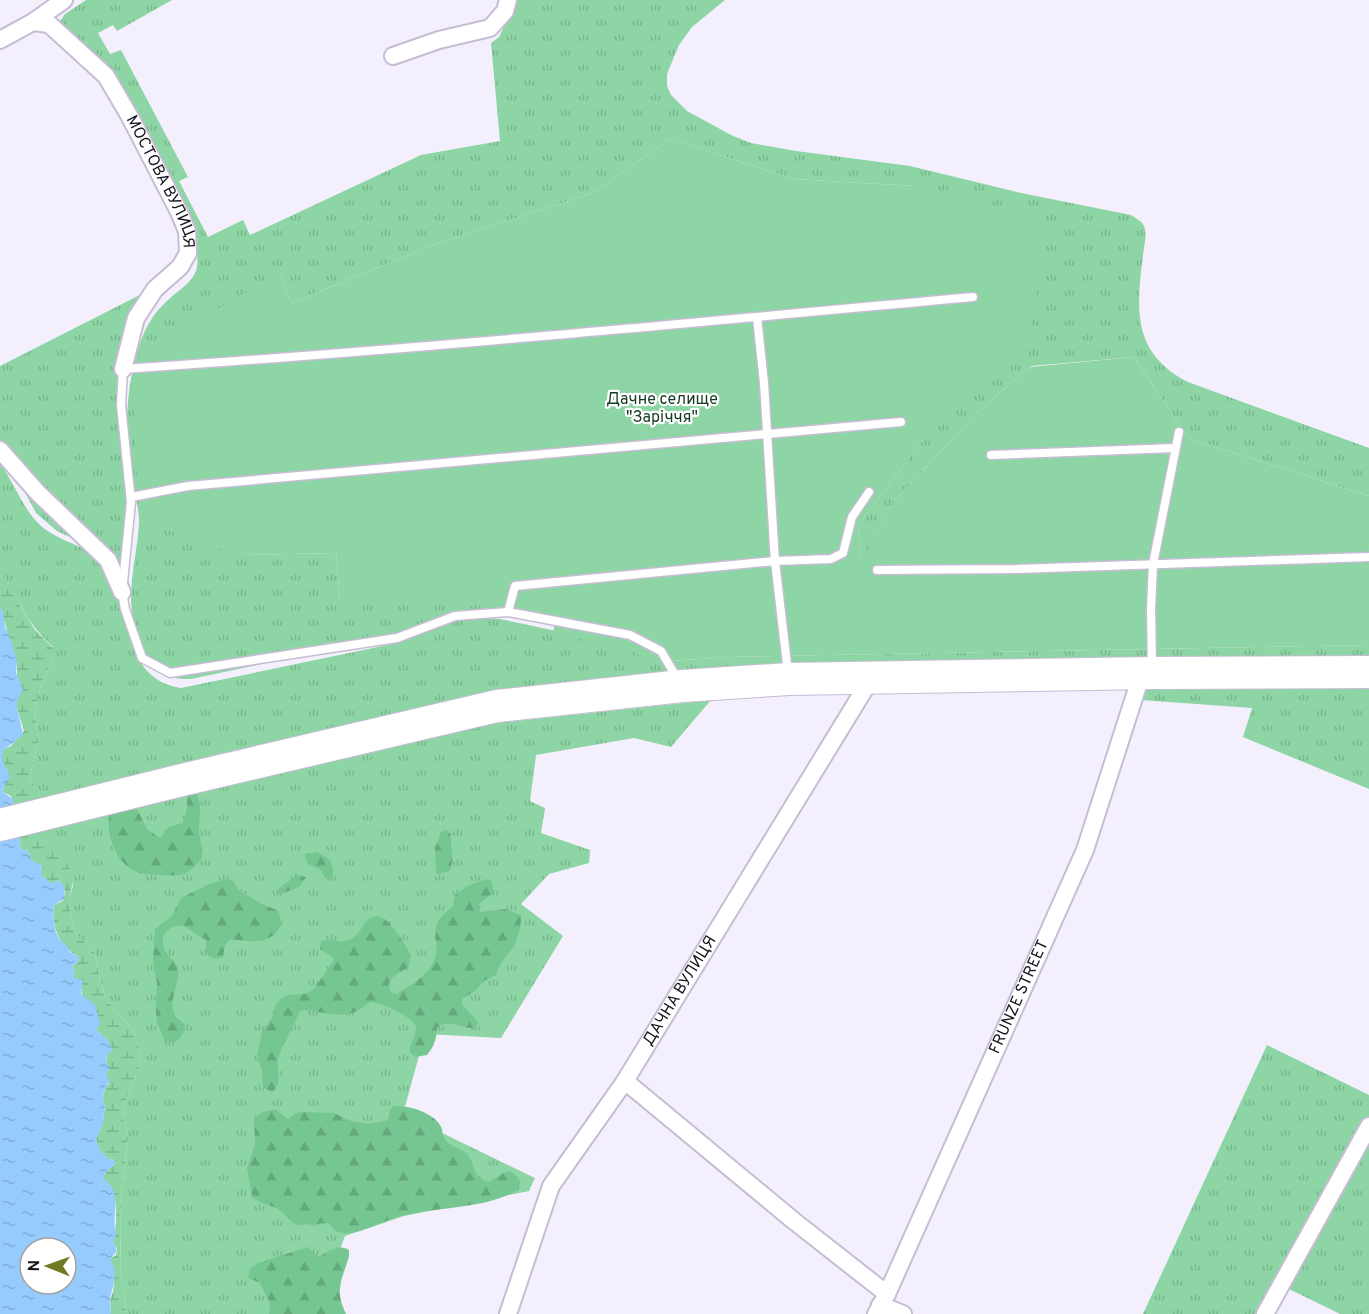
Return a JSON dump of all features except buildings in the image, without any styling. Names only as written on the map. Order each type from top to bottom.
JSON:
[{"type":"highway","points":[[0,825],[497,706],[682,686],[789,679],[1369,672]]},
{"type":"street","points":[[0,40],[33,22],[64,0]]},
{"type":"street","points":[[393,56],[439,40],[490,28],[505,11],[508,0]]},
{"type":"street","name":"МОСТОВА ВУЛИЦЯ","points":[[33,22],[49,24],[106,76],[130,117],[187,231],[188,253],[180,267],[155,289],[136,318],[123,369]]},
{"type":"street","points":[[0,450],[38,493],[108,560],[123,592]]},
{"type":"street","name":"FRUNZE STREET","points":[[881,1304],[1085,850],[1147,673]]},
{"type":"street","name":"ДАЧНА ВУЛИЦЯ","points":[[508,1314],[551,1186],[625,1081],[872,677]]},
{"type":"street","points":[[625,1081],[794,1221],[881,1304],[903,1314]]},
{"type":"street","points":[[1265,1314],[1369,1126]]},
{"type":"lane","points":[[682,686],[661,651],[630,635],[508,612],[455,616],[397,638],[170,673],[142,658],[125,609],[123,592],[131,497],[121,405],[123,369],[299,358],[973,297]]},
{"type":"lane","points":[[757,317],[768,433],[775,561],[789,679]]},
{"type":"lane","points":[[131,497],[188,486],[901,422]]},
{"type":"lane","points":[[1147,673],[1154,564],[1179,432]]},
{"type":"lane","points":[[991,455],[1176,448]]},
{"type":"lane","points":[[508,612],[514,586],[775,561],[831,559],[843,553],[852,517],[869,492]]},
{"type":"lane","points":[[877,570],[1017,569],[1369,557]]},
{"type":"green space","points":[[86,0],[172,0],[117,31],[113,25],[98,33],[110,54],[121,50],[188,177],[179,181],[208,237],[243,220],[250,235],[421,155],[500,141],[491,43],[499,37],[517,0],[725,0],[692,27],[679,45],[667,74],[667,86],[671,95],[687,111],[751,143],[910,166],[1021,193],[1131,215],[1142,223],[1145,231],[1139,312],[1147,344],[1156,358],[1188,382],[1369,448],[1369,496],[1188,438],[1134,357],[1031,366],[979,411],[896,499],[861,563],[858,525],[925,437],[914,186],[794,179],[670,139],[593,193],[434,245],[291,303],[279,273],[238,555],[336,553],[340,602],[570,590],[571,622],[501,610],[460,611],[430,620],[395,636],[191,679],[165,675],[149,660],[134,624],[131,589],[139,521],[129,467],[127,410],[133,368],[143,335],[157,311],[195,274],[197,256],[195,244],[130,114],[59,23],[65,14]]},
{"type":"green space","name":"Дачне селище \"Заріччя\"","points":[[670,139],[794,179],[914,186],[1048,221],[1031,331],[925,437],[858,525],[861,562],[896,499],[979,411],[1030,367],[1134,357],[1188,438],[1369,496],[1369,645],[728,657],[656,662],[619,646],[553,634],[556,611],[475,605],[340,602],[336,553],[238,555],[140,521],[132,380],[188,326],[279,273],[291,303],[434,245],[593,193]]},
{"type":"green space","points":[[191,269],[157,301],[146,316],[130,353],[122,405],[133,521],[130,548],[117,579],[78,541],[57,531],[36,513],[20,483],[0,455],[0,366]]},
{"type":"green space","points":[[0,464],[28,511],[40,525],[98,559],[118,596],[133,646],[140,661],[149,673],[163,682],[181,688],[397,643],[462,618],[500,619],[642,649],[656,662],[728,657],[1369,645],[1369,665],[713,677],[34,802],[35,790],[30,776],[38,742],[35,710],[41,685],[53,659],[53,647],[31,623],[10,585],[0,575]]},
{"type":"green space","points":[[0,575],[14,590],[35,630],[54,649],[53,659],[41,685],[35,710],[38,742],[30,776],[38,797],[34,802],[14,807],[11,796],[3,792],[7,770],[2,762],[2,755],[4,749],[11,746],[24,731],[17,708],[17,664],[0,607]]},
{"type":"green space","points":[[1369,685],[1369,789],[1243,737],[1252,708],[1141,700],[1144,689],[1150,687]]},
{"type":"green space","points":[[711,700],[671,747],[634,738],[536,755],[530,801],[545,808],[541,833],[590,850],[589,863],[549,874],[521,904],[563,936],[501,1038],[425,1034],[403,1114],[535,1178],[529,1191],[404,1216],[345,1236],[315,1314],[126,1314],[121,1284],[120,1205],[128,1139],[124,1112],[140,1063],[138,1045],[132,1029],[106,997],[93,949],[76,935],[70,907],[72,875],[68,866],[56,851],[25,829],[467,726]]},
{"type":"green space","points":[[195,792],[200,807],[199,832],[202,858],[194,867],[183,874],[161,875],[140,873],[124,863],[111,841],[109,816],[114,812],[137,809],[147,829],[160,838],[169,827],[183,823],[187,808],[187,794]]},
{"type":"green space","points":[[25,829],[48,843],[67,863],[73,879],[70,907],[76,935],[93,949],[106,997],[132,1029],[138,1045],[140,1063],[124,1112],[128,1139],[120,1205],[121,1284],[126,1314],[111,1314],[110,1300],[114,1280],[110,1259],[116,1255],[117,1248],[113,1242],[116,1209],[113,1191],[104,1179],[104,1175],[115,1163],[107,1159],[98,1149],[96,1139],[103,1123],[104,1094],[109,1083],[105,1074],[107,1053],[111,1052],[111,1048],[96,1030],[100,1025],[82,996],[82,984],[72,977],[75,971],[72,966],[78,962],[79,957],[67,948],[58,936],[54,921],[54,905],[64,898],[65,890],[58,880],[52,884],[41,875],[42,866],[32,861],[28,851],[21,849],[18,831]]},
{"type":"green space","points":[[446,830],[451,834],[451,866],[450,871],[438,874],[435,849],[441,832]]},
{"type":"green space","points":[[317,852],[330,861],[333,877],[325,878],[321,870],[307,863],[305,854]]},
{"type":"green space","points":[[297,875],[306,877],[299,887],[279,895],[278,889]]},
{"type":"green space","points":[[225,879],[234,882],[238,890],[277,910],[281,921],[280,926],[265,940],[229,940],[225,945],[223,957],[215,959],[206,953],[206,940],[187,928],[172,927],[166,933],[163,946],[178,970],[173,1011],[185,1025],[179,1039],[173,1042],[165,1041],[157,1023],[157,983],[153,961],[155,929],[172,916],[181,898]]},
{"type":"green space","points":[[485,879],[492,881],[493,893],[479,904],[479,910],[481,912],[505,909],[521,915],[521,919],[516,943],[496,975],[484,981],[475,991],[462,999],[462,1005],[478,1022],[476,1028],[441,1025],[437,1028],[435,1042],[427,1055],[415,1057],[410,1052],[416,1031],[414,1024],[410,1019],[389,1007],[370,1002],[353,1012],[338,1015],[304,1010],[299,1012],[279,1056],[276,1088],[273,1092],[263,1088],[262,1071],[257,1056],[262,1032],[280,999],[289,995],[305,994],[314,989],[334,960],[320,949],[321,941],[349,940],[372,917],[385,920],[398,934],[411,955],[408,967],[388,983],[391,992],[397,994],[422,977],[433,963],[436,955],[438,921],[453,907],[455,895],[466,887]]},
{"type":"green space","points":[[1267,1045],[1369,1095],[1369,1120],[1264,1314],[1143,1314]]},
{"type":"green space","points":[[394,1106],[413,1108],[431,1116],[440,1125],[445,1140],[467,1154],[478,1176],[488,1182],[506,1172],[513,1173],[520,1181],[518,1190],[490,1201],[401,1216],[345,1233],[334,1230],[329,1223],[296,1225],[279,1210],[252,1197],[247,1168],[255,1145],[254,1119],[263,1112],[276,1109],[286,1118],[291,1119],[294,1114],[301,1112],[334,1113],[351,1121],[369,1124],[388,1120],[390,1110]]},
{"type":"green space","points":[[1369,1135],[1369,1314],[1340,1314],[1287,1288]]},
{"type":"green space","points":[[308,1247],[318,1257],[341,1247],[349,1250],[340,1291],[346,1314],[269,1314],[270,1303],[260,1283],[248,1278],[250,1269],[258,1263]]},
{"type":"water","points":[[0,607],[17,661],[16,673],[23,689],[17,701],[17,708],[23,734],[4,749],[3,760],[10,777],[3,792],[13,799],[21,849],[28,851],[32,860],[42,866],[41,875],[52,884],[58,880],[64,886],[65,898],[54,905],[55,928],[59,939],[70,952],[79,957],[78,962],[72,966],[75,971],[72,977],[83,980],[81,994],[95,1005],[101,1025],[96,1030],[107,1039],[112,1048],[112,1051],[107,1054],[106,1062],[110,1069],[105,1074],[110,1081],[104,1093],[103,1123],[96,1139],[102,1153],[115,1161],[104,1175],[115,1197],[116,1234],[113,1242],[116,1252],[110,1259],[114,1268],[110,1300],[111,1314],[0,1314]]}]
